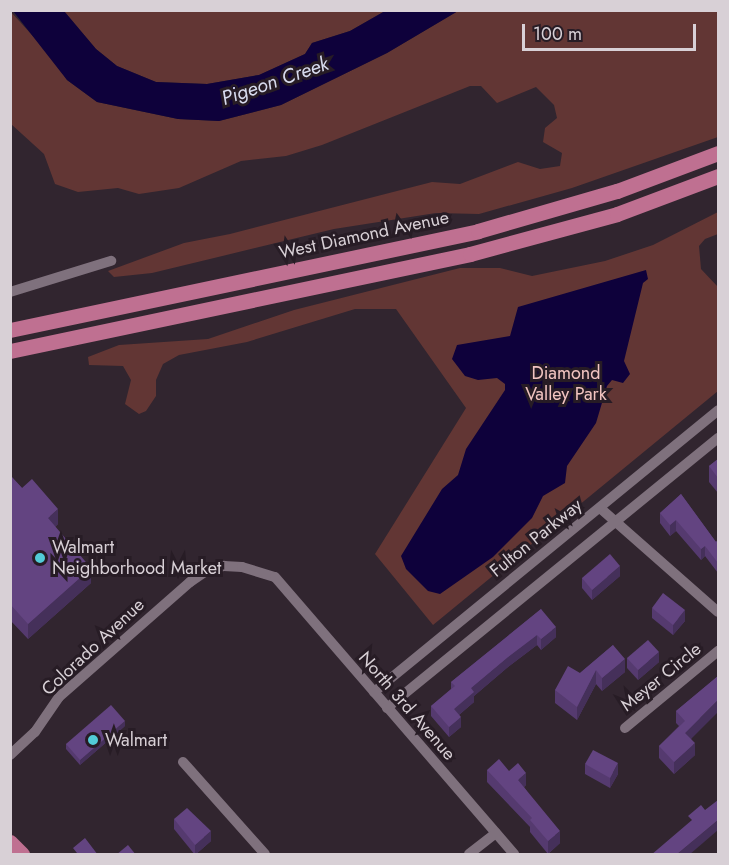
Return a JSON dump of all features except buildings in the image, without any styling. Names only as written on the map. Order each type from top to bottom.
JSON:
[{"type":"main road","name":"West Diamond Avenue","points":[[10,330],[478,231],[616,191],[718,153]]},
{"type":"main road","points":[[10,351],[491,249],[617,214],[718,176]]},
{"type":"main road","points":[[10,842],[22,855]]},
{"type":"street","points":[[10,292],[111,261]]},
{"type":"street","name":"Fulton Parkway","points":[[374,692],[718,410]]},
{"type":"street","name":"Fulton Parkway","points":[[387,708],[718,438]]},
{"type":"street","points":[[600,508],[718,612]]},
{"type":"street","name":"Colorado Avenue","points":[[10,755],[35,732],[58,697],[205,572],[224,566],[242,567],[275,577]]},
{"type":"street","name":"North 3rd Avenue","points":[[275,577],[514,855]]},
{"type":"street","name":"Meyer Circle","points":[[625,728],[718,651]]},
{"type":"street","points":[[183,762],[265,855]]},
{"type":"street","points":[[469,855],[496,833]]},
{"type":"green space","points":[[10,11],[54,59],[67,80],[97,102],[178,119],[219,121],[281,105],[387,53],[458,11],[718,11],[718,137],[572,188],[479,214],[436,213],[334,229],[152,273],[114,277],[108,271],[184,243],[230,234],[432,182],[460,184],[518,162],[540,169],[560,166],[562,153],[543,142],[545,128],[557,118],[554,105],[536,87],[497,103],[481,86],[470,86],[322,145],[286,156],[241,161],[179,188],[139,194],[118,188],[78,192],[55,184],[44,154],[11,124]]},
{"type":"green space","points":[[64,11],[385,11],[350,31],[312,43],[305,54],[259,75],[207,84],[156,82],[117,66],[96,49]]},
{"type":"green space","name":"Diamond Valley Park","points":[[718,212],[718,234],[705,239],[699,246],[701,269],[718,287],[718,391],[433,625],[375,554],[466,408],[396,309],[355,309],[247,342],[179,355],[163,364],[156,380],[156,396],[146,411],[139,414],[125,404],[131,380],[123,366],[89,365],[88,357],[119,345],[208,339],[294,310],[460,268],[500,268],[532,276],[605,261],[653,245]]},
{"type":"water","name":"Pigeon Creek","points":[[13,11],[64,11],[96,49],[117,66],[156,82],[207,84],[259,75],[305,54],[312,43],[350,31],[385,11],[458,11],[387,53],[281,105],[219,121],[178,119],[97,102],[67,80]]},
{"type":"water","points":[[646,270],[648,279],[643,283],[624,361],[630,374],[623,383],[612,380],[607,386],[596,423],[567,466],[565,483],[543,496],[532,518],[493,557],[440,594],[428,591],[406,569],[401,556],[442,489],[458,475],[466,449],[505,390],[505,384],[497,378],[478,380],[465,376],[452,359],[457,345],[510,336],[518,307]]},
{"type":"place","name":"Walmart Neighborhood Market","points":[[40,558]]},
{"type":"place","name":"Walmart","points":[[93,740]]}]
